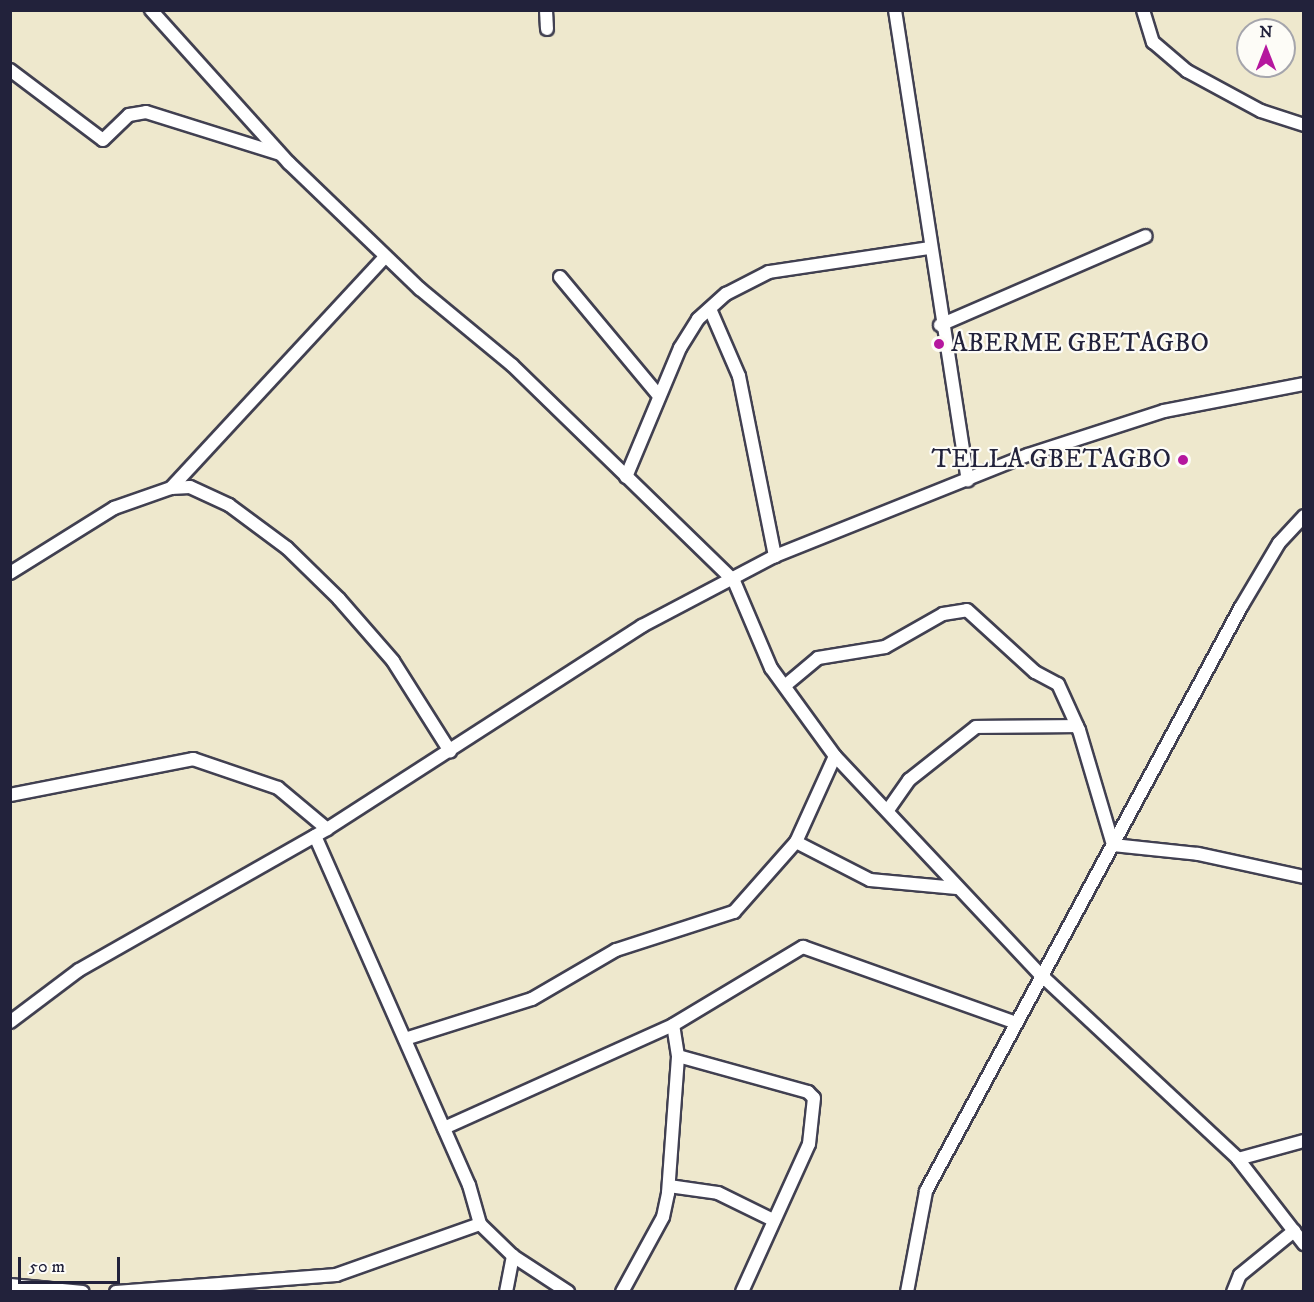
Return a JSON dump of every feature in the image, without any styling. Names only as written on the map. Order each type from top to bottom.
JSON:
[{"type":"street","points":[[151,10],[281,154],[386,257],[512,365],[734,581],[757,640],[771,668],[787,684],[835,756],[1041,975],[1238,1159],[1304,1244]]},
{"type":"street","points":[[546,10],[547,29]]},
{"type":"street","points":[[896,10],[940,325],[968,480]]},
{"type":"street","points":[[1143,10],[1153,42],[1187,71],[1261,111],[1304,125]]},
{"type":"street","points":[[10,70],[103,140],[129,115],[146,112],[281,154]]},
{"type":"street","points":[[940,325],[1146,236]]},
{"type":"street","points":[[626,477],[680,348],[710,309],[750,278],[769,272],[929,248]]},
{"type":"street","points":[[171,488],[386,257]]},
{"type":"street","points":[[560,276],[659,396]]},
{"type":"street","points":[[710,309],[739,376],[774,556]]},
{"type":"street","points":[[10,1022],[79,970],[327,829],[642,626],[734,581],[774,556],[968,480],[1164,411],[1304,384]]},
{"type":"street","points":[[10,573],[83,525],[171,488],[190,487],[229,505],[288,548],[393,661],[450,751]]},
{"type":"street","points":[[908,1292],[926,1191],[1241,607],[1279,543],[1304,516]]},
{"type":"street","points":[[787,684],[818,658],[885,648],[943,614],[967,610],[1035,672],[1058,684],[1077,726],[1113,844]]},
{"type":"street","points":[[888,810],[909,780],[976,727],[1077,726]]},
{"type":"street","points":[[405,1039],[532,999],[616,950],[726,915],[796,842],[835,756]]},
{"type":"street","points":[[10,795],[193,759],[278,788],[327,829]]},
{"type":"street","points":[[315,836],[444,1128],[480,1224],[513,1256],[568,1292]]},
{"type":"street","points":[[796,842],[870,880],[957,888]]},
{"type":"street","points":[[1113,844],[1198,854],[1304,877]]},
{"type":"street","points":[[444,1128],[672,1025],[803,946],[1016,1023]]},
{"type":"street","points":[[622,1292],[663,1217],[669,1186],[678,1056],[672,1025]]},
{"type":"street","points":[[678,1056],[808,1092],[814,1098],[809,1144],[742,1292]]},
{"type":"street","points":[[1238,1159],[1304,1141]]},
{"type":"street","points":[[669,1186],[718,1193],[773,1220]]},
{"type":"street","points":[[116,1292],[262,1288],[336,1275],[480,1224]]},
{"type":"street","points":[[1233,1292],[1240,1275],[1294,1231]]},
{"type":"street","points":[[506,1292],[513,1256]]},
{"type":"street","points":[[10,1285],[83,1292]]},
{"type":"place","name":"ABERME GBETAGBO","points":[[939,344]]},
{"type":"place","name":"TELLA GBETAGBO","points":[[1183,460]]}]
